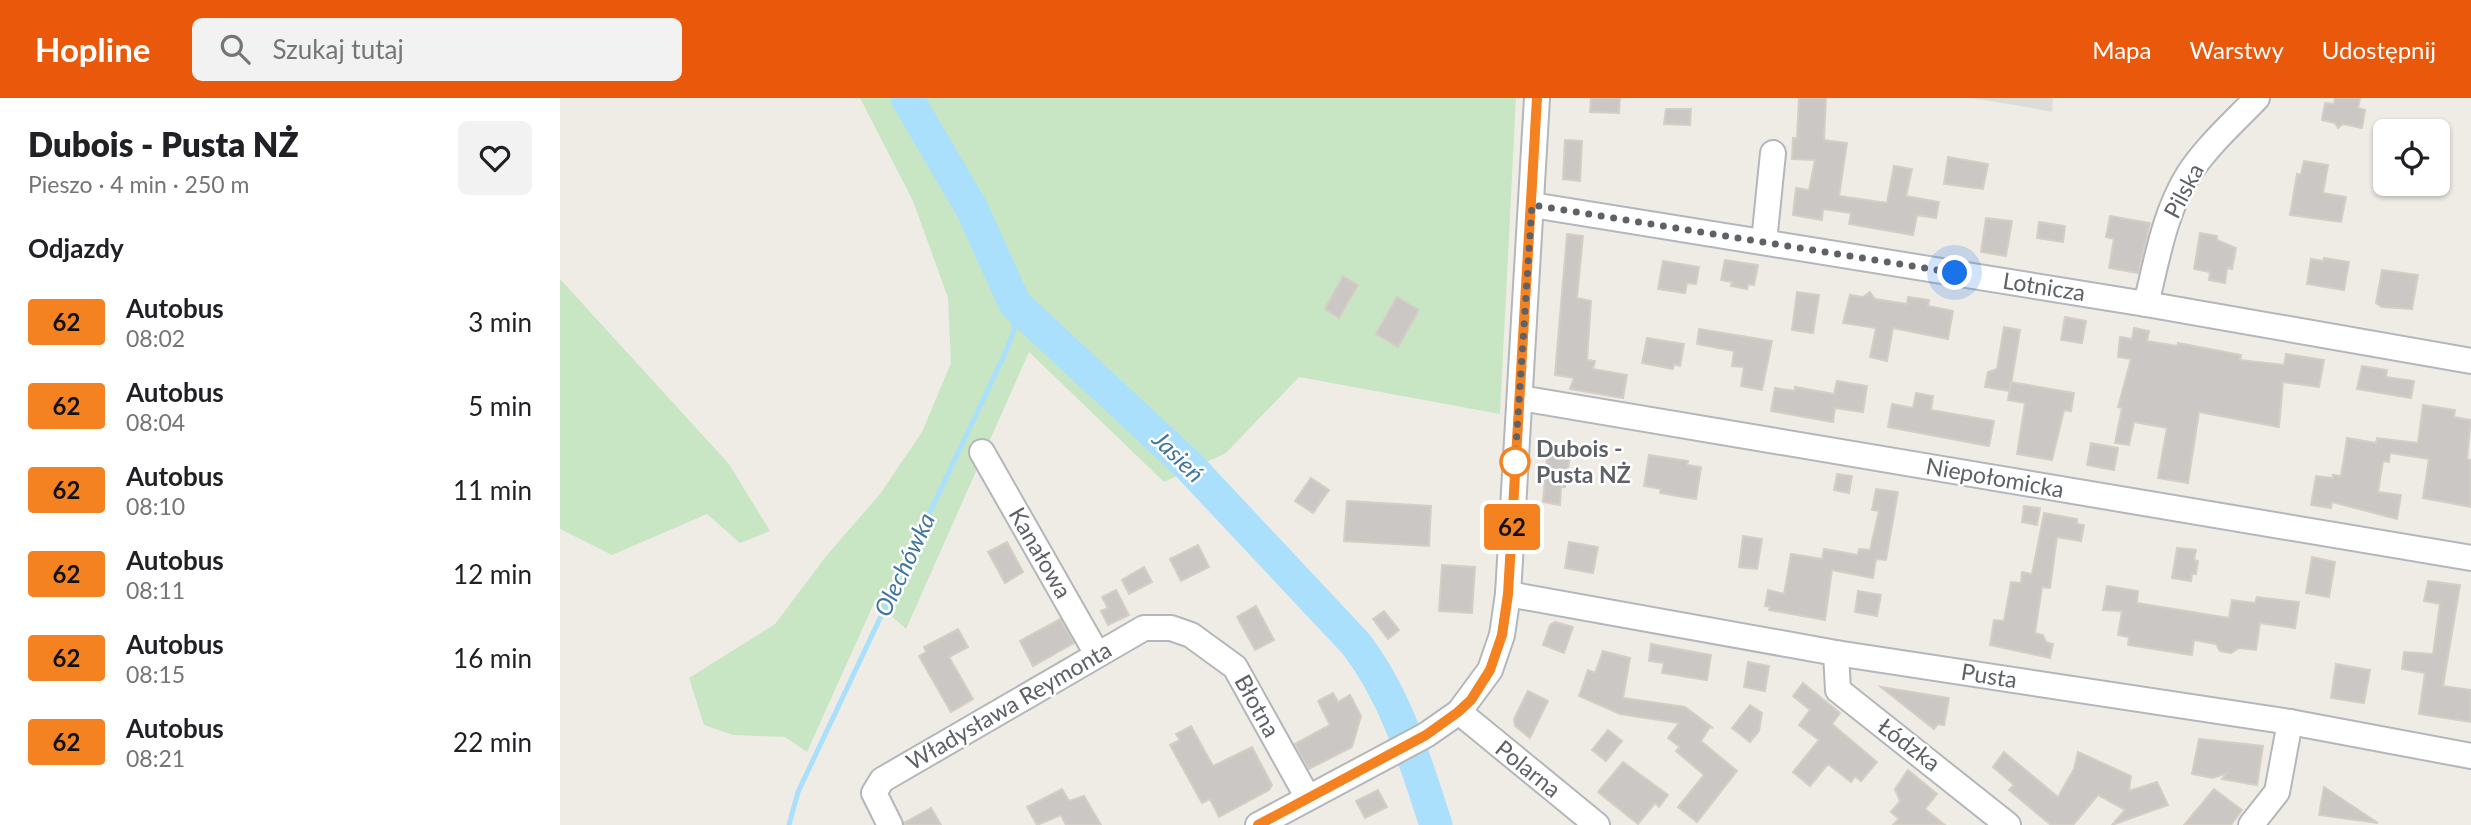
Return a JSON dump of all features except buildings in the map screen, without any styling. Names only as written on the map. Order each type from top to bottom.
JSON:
[{"type":"street","points":[[1258,825],[1426,735],[1471,700],[1490,670],[1502,635],[1508,594],[1537,98]]},
{"type":"street","name":"Pilska","points":[[2146,304],[2165,225],[2180,189],[2200,159],[2257,98]]},
{"type":"street","points":[[1764,242],[1773,153]]},
{"type":"street","name":"Lotnicza","points":[[1532,205],[2146,304],[2471,361]]},
{"type":"street","name":"Niepołomicka","points":[[1520,398],[2471,558]]},
{"type":"street","name":"Kanałowa","points":[[982,452],[1097,654]]},
{"type":"street","name":"Pusta","points":[[1508,594],[1836,653],[2290,722],[2471,755]]},
{"type":"street","name":"Władysława Reymonta","points":[[890,825],[874,793],[877,786],[891,775],[1144,628]]},
{"type":"street","name":"Błotna","points":[[1144,628],[1171,628],[1191,635],[1235,667],[1308,798]]},
{"type":"street","name":"Łódzka","points":[[1836,653],[1838,690],[2008,825]]},
{"type":"street","name":"Polarna","points":[[1458,712],[1597,825]]},
{"type":"street","points":[[2251,825],[2277,792],[2290,722]]},
{"type":"shaded area","points":[[1971,98],[2053,98],[2052,112],[2027,107]]},
{"type":"green space","points":[[860,98],[1516,98],[1500,414],[1299,377],[1226,453],[1164,482],[1029,352],[906,629],[875,601],[807,752],[785,737],[733,735],[704,725],[689,678],[775,624],[827,555],[880,494],[922,432],[951,363],[948,298],[913,201]]},
{"type":"green space","points":[[560,279],[729,464],[770,531],[740,543],[707,514],[612,555],[560,529]]},
{"type":"waterway","name":"Jasień","points":[[907,98],[972,209],[1015,304],[1188,465],[1356,644],[1394,708],[1436,825]]},
{"type":"waterway","name":"Olechówka","points":[[789,825],[798,792],[1007,349],[1014,330],[1015,304]]},
{"type":"bus line","name":"62","points":[[1258,825],[1443,724],[1471,700],[1485,681],[1495,658],[1506,617],[1508,594],[1537,98]]},
{"type":"place","name":"Dubois - Pusta NŻ","points":[[1515,462]]},
{"type":"route","points":[[1515,462],[1532,205],[1955,273]]}]
